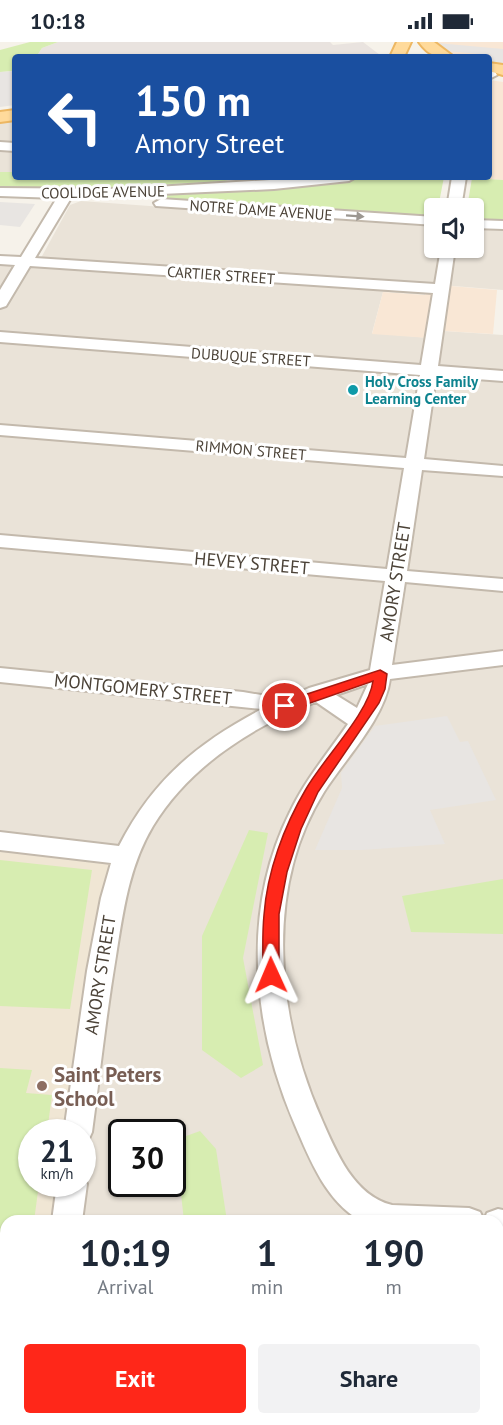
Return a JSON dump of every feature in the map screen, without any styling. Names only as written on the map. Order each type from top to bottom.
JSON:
[{"type":"main road","points":[[426,42],[434,51],[440,54]]},
{"type":"street","name":"COOLIDGE AVENUE","points":[[0,192],[88,195],[325,180]]},
{"type":"street","points":[[456,198],[459,180]]},
{"type":"street","points":[[0,303],[66,195]]},
{"type":"street","name":"NOTRE DAME AVENUE","points":[[88,195],[124,201],[424,220]]},
{"type":"street","points":[[484,224],[503,225]]},
{"type":"street","name":"AMORY STREET","points":[[80,1119],[109,917],[126,856],[148,814],[182,772],[230,736],[285,706],[380,674],[447,258]]},
{"type":"street","name":"CARTIER STREET","points":[[0,260],[442,289]]},
{"type":"street","name":"DUBUQUE STREET","points":[[0,337],[503,376]]},
{"type":"street","name":"RIMMON STREET","points":[[0,430],[503,471]]},
{"type":"street","name":"HEVEY STREET","points":[[0,541],[503,585]]},
{"type":"street","points":[[382,1215],[356,1202],[328,1164],[309,1127],[292,1082],[279,1038],[272,995],[269,954],[271,914],[279,872],[293,829],[312,791],[360,723],[378,689],[380,674],[503,658]]},
{"type":"street","name":"MONTGOMERY STREET","points":[[0,675],[243,699],[285,706]]},
{"type":"street","points":[[318,693],[360,723]]},
{"type":"street","points":[[0,841],[126,856]]},
{"type":"street","points":[[68,1215],[70,1197]]},
{"type":"shaded area","points":[[58,42],[330,42],[333,45],[363,42],[379,54],[38,54],[42,48]]},
{"type":"shaded area","points":[[433,42],[503,42],[503,67],[492,65],[492,54],[448,54],[439,50]]},
{"type":"shaded area","points":[[437,43],[503,49],[503,67],[492,65],[492,54],[446,51]]},
{"type":"shaded area","points":[[12,71],[12,105],[0,107],[0,72]]},
{"type":"shaded area","points":[[492,80],[503,82],[503,180],[492,179]]},
{"type":"shaded area","points":[[12,121],[12,172],[0,172],[0,122]]},
{"type":"shaded area","points":[[81,201],[424,226],[424,258],[484,258],[484,230],[503,231],[503,290],[429,284],[425,295],[383,292],[372,333],[442,339],[444,331],[503,335],[503,1215],[0,1215],[0,265],[36,267],[70,205]]},
{"type":"shaded area","points":[[0,202],[35,204],[20,227],[0,225]]},
{"type":"shaded area","points":[[428,284],[497,290],[493,334],[445,331],[443,339],[372,334],[383,292],[425,295]]},
{"type":"shaded area","points":[[447,716],[460,742],[468,741],[496,800],[430,810],[445,844],[362,850],[315,850],[342,788],[341,773],[375,726]]},
{"type":"shaded area","name":"Saint Peters School","points":[[0,841],[126,856],[90,1040],[80,1119],[18,1119],[18,1197],[70,1197],[68,1215],[0,1215]]},
{"type":"green space","points":[[30,42],[58,42],[42,48],[38,54],[12,54],[12,71],[0,72],[0,50]]},
{"type":"green space","points":[[0,172],[12,172],[12,180],[229,181],[61,190],[0,187]]},
{"type":"green space","points":[[351,180],[443,180],[440,198],[424,198],[424,216],[141,197],[304,187]]},
{"type":"green space","points":[[472,180],[503,180],[503,220],[484,219],[484,198],[469,198]]},
{"type":"green space","points":[[249,830],[268,833],[243,958],[263,1065],[241,1078],[202,1050],[202,936]]},
{"type":"green space","points":[[0,860],[92,870],[70,1009],[0,1006]]},
{"type":"green space","points":[[503,879],[503,934],[411,932],[402,896]]},
{"type":"green space","points":[[0,1068],[32,1070],[26,1093],[52,1095],[49,1119],[18,1119],[18,1197],[37,1197],[35,1215],[0,1215]]},
{"type":"green space","points":[[200,1131],[216,1149],[226,1215],[183,1215],[181,1197],[186,1197],[186,1136]]},
{"type":"place","name":"Holy Cross Family Learning Center","points":[[353,390]]},
{"type":"place","name":"Saint Peters School","points":[[42,1086]]},
{"type":"route","points":[[271,975],[269,954],[271,914],[279,872],[293,829],[312,791],[373,703],[380,674],[285,706]]}]
